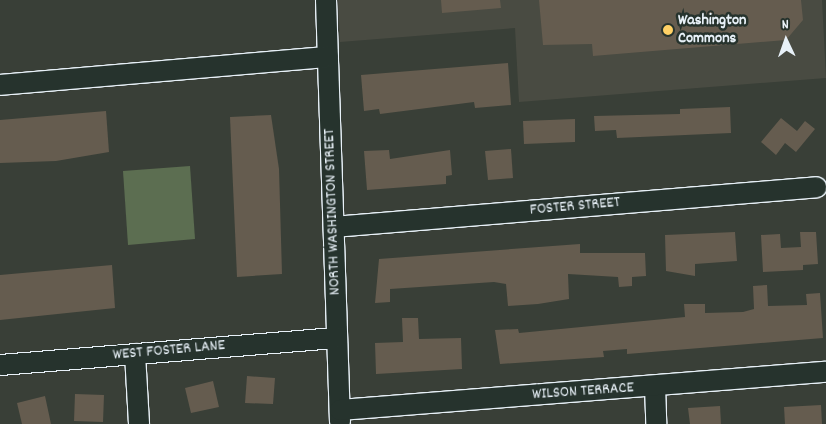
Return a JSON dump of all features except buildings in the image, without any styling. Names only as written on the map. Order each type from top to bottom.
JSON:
[{"type":"street","name":"NORTH WASHINGTON STREET","points":[[326,0],[340,417]]},
{"type":"street","points":[[0,85],[328,58]]},
{"type":"street","name":"FOSTER STREET","points":[[334,227],[816,187]]},
{"type":"street","name":"WEST FOSTER LANE","points":[[0,365],[337,338]]},
{"type":"street","points":[[135,354],[139,424]]},
{"type":"street","name":"WILSON TERRACE","points":[[340,417],[655,386],[826,372]]},
{"type":"street","points":[[655,386],[656,424]]},
{"type":"shaded area","name":"Washington Commons","points":[[338,0],[822,0],[826,78],[519,102],[515,28],[340,42]]},
{"type":"green space","points":[[190,166],[195,239],[128,245],[123,171]]},
{"type":"place","name":"Washington Commons","points":[[668,30]]}]
